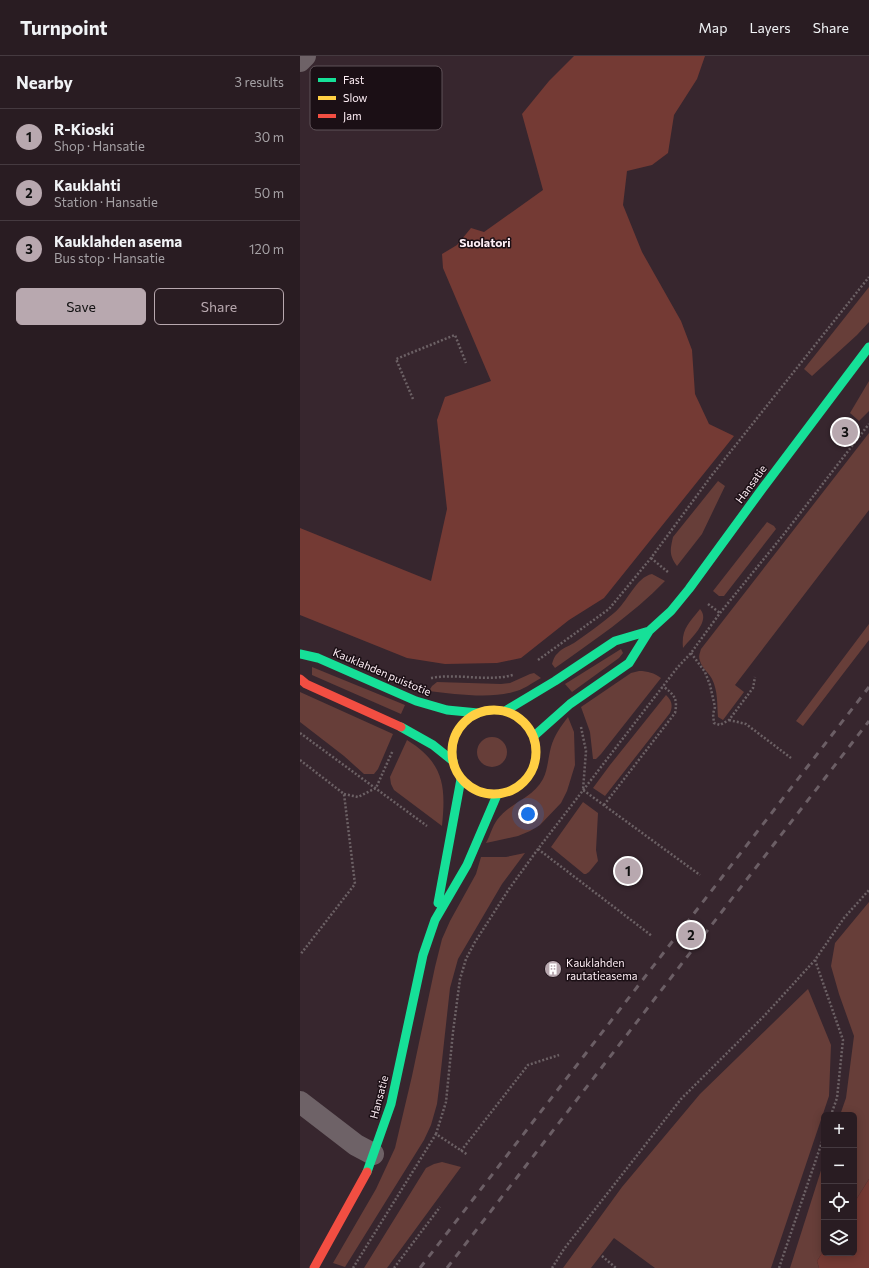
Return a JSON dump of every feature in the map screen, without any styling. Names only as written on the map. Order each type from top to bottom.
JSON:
[{"type":"main road","name":"Hansatie","points":[[534,736],[570,704],[629,663],[648,631],[671,611],[689,589],[869,347]]},
{"type":"main road","name":"Hansatie","points":[[505,711],[555,681],[615,641],[648,631]]},
{"type":"main road","name":"Kauklahden puistotie","points":[[300,654],[318,658],[416,701],[447,710],[478,713]]},
{"type":"main road","points":[[300,679],[306,684],[404,728],[433,745],[453,761]]},
{"type":"main road","points":[[489,710],[505,711],[524,721],[534,736],[536,754],[534,766],[530,775],[520,786],[509,792],[497,795],[489,794],[473,788],[461,779],[456,771],[453,761],[453,742],[462,725],[469,718],[478,713],[489,710]]},
{"type":"main road","name":"Hansatie","points":[[314,1268],[368,1169],[391,1104],[423,955],[435,920],[461,779]]},
{"type":"main road","name":"Hansatie","points":[[435,920],[467,865],[497,795]]},
{"type":"street","points":[[300,61],[305,56]]},
{"type":"street","points":[[300,1102],[356,1144],[373,1154]]},
{"type":"path","points":[[533,663],[609,609],[651,558],[712,475],[869,276]]},
{"type":"path","points":[[412,399],[396,360],[455,335],[466,363]]},
{"type":"path","points":[[353,1268],[436,1134],[446,1102],[460,979],[466,959],[476,942],[509,889],[538,849],[677,668],[691,653],[720,613],[784,534],[869,424]]},
{"type":"path","points":[[691,653],[705,672],[710,685],[715,707],[713,714],[714,723],[720,726],[729,720],[753,688],[755,677]]},
{"type":"path","points":[[426,679],[443,676],[501,678],[517,674]]},
{"type":"path","points":[[604,805],[675,713],[677,704],[675,697],[663,686]]},
{"type":"path","points":[[729,720],[746,724],[791,758]]},
{"type":"path","points":[[580,724],[586,751],[583,790]]},
{"type":"path","points":[[300,733],[431,828]]},
{"type":"path","points":[[300,760],[344,794],[358,797],[376,788],[395,747]]},
{"type":"path","points":[[583,790],[700,875]]},
{"type":"path","points":[[300,956],[355,884],[344,794]]},
{"type":"path","points":[[538,849],[652,936]]},
{"type":"path","points":[[552,1268],[564,1248],[681,1099],[765,1015],[815,960],[844,918],[869,890]]},
{"type":"path","points":[[815,960],[843,1040],[837,1098],[832,1112]]},
{"type":"path","points":[[461,1151],[528,1065],[559,1055]]},
{"type":"path","points":[[436,1134],[468,1155]]},
{"type":"path","points":[[779,1268],[821,1145]]},
{"type":"path","points":[[394,1268],[440,1207]]},
{"type":"path","points":[[602,1256],[616,1268]]},
{"type":"shaded area","points":[[574,56],[705,56],[697,79],[674,115],[668,153],[652,165],[627,171],[623,205],[642,252],[681,321],[692,350],[695,394],[709,424],[734,436],[604,598],[569,620],[521,658],[497,663],[445,664],[407,658],[300,615],[300,528],[431,581],[447,509],[437,420],[445,397],[491,381],[443,268],[442,254],[457,245],[471,228],[484,232],[543,190],[522,114],[549,81]]},
{"type":"shaded area","points":[[869,287],[869,322],[812,376],[804,369]]},
{"type":"shaded area","points":[[869,381],[869,411],[859,421],[850,413]]},
{"type":"shaded area","points":[[869,433],[869,510],[735,685],[744,692],[723,720],[718,717],[717,698],[714,684],[699,659],[701,649]]},
{"type":"shaded area","points":[[718,481],[725,486],[702,534],[677,566],[671,552],[673,537]]},
{"type":"shaded area","points":[[767,522],[776,529],[724,596],[719,596],[713,591]]},
{"type":"shaded area","points":[[652,574],[665,581],[626,616],[598,638],[555,668],[552,664],[554,658],[561,650],[584,636],[619,609],[636,585],[646,576]]},
{"type":"shaded area","points":[[700,609],[703,614],[702,624],[683,648],[683,636],[685,631],[689,622]]},
{"type":"shaded area","points":[[869,624],[869,640],[803,726],[796,721]]},
{"type":"shaded area","points":[[621,649],[623,653],[619,658],[572,692],[565,684]]},
{"type":"shaded area","points":[[312,667],[405,705],[401,714],[312,675]]},
{"type":"shaded area","points":[[645,671],[661,678],[601,754],[596,759],[593,759],[590,732],[581,707],[631,673]]},
{"type":"shaded area","points":[[534,673],[541,678],[520,690],[504,694],[483,696],[429,691],[437,682],[501,684],[510,683]]},
{"type":"shaded area","points":[[300,692],[393,734],[378,769],[374,774],[364,774],[344,756],[300,722]]},
{"type":"shaded area","points":[[666,695],[670,699],[671,703],[670,713],[605,796],[593,788],[610,765]]},
{"type":"shaded area","points":[[568,717],[574,732],[575,765],[567,791],[561,803],[540,825],[530,831],[518,836],[486,843],[495,823],[502,814],[533,791],[543,779],[552,743]]},
{"type":"shaded area","points":[[492,737],[503,741],[507,752],[503,763],[492,767],[481,763],[477,752],[481,741]]},
{"type":"shaded area","points":[[407,740],[429,758],[440,777],[443,799],[442,826],[394,790],[391,784],[390,777]]},
{"type":"shaded area","points":[[583,802],[598,813],[596,850],[598,861],[586,874],[584,874],[551,847]]},
{"type":"shaded area","points":[[525,853],[502,884],[458,959],[450,988],[437,1104],[431,1125],[424,1140],[345,1267],[333,1263],[376,1189],[395,1148],[435,967],[442,939],[450,921],[476,874],[481,857],[506,857]]},
{"type":"shaded area","points":[[869,902],[869,1179],[857,1198],[857,1112],[841,1112],[846,1098],[854,1036],[831,966],[835,943]]},
{"type":"shaded area","points":[[808,989],[831,1045],[829,1096],[824,1112],[821,1112],[821,1120],[771,1268],[655,1268],[614,1238],[591,1268],[563,1268],[622,1187],[700,1094]]},
{"type":"shaded area","points":[[442,1162],[461,1167],[387,1268],[364,1268],[426,1168]]},
{"type":"shaded area","points":[[821,1170],[821,1255],[817,1261],[819,1268],[790,1268]]},
{"type":"shaded area","points":[[869,1179],[869,1268],[819,1268],[817,1261],[821,1255],[821,1256],[857,1256],[857,1198]]},
{"type":"railway","points":[[420,1268],[869,687]]},
{"type":"railway","points":[[447,1268],[869,721]]},
{"type":"traffic: fast","points":[[534,736],[570,704],[629,663],[649,631],[671,611],[689,589],[869,347]]},
{"type":"traffic: fast","points":[[505,711],[555,681],[615,641],[649,631]]},
{"type":"traffic: fast","points":[[300,654],[318,658],[416,701],[447,710],[478,713]]},
{"type":"traffic: fast","points":[[401,727],[433,745],[453,761]]},
{"type":"traffic: fast","points":[[438,903],[461,779]]},
{"type":"traffic: fast","points":[[367,1172],[391,1104],[423,955],[435,920],[467,865],[497,795]]},
{"type":"traffic: slow","points":[[494,710],[510,713],[524,722],[533,736],[536,752],[533,768],[524,782],[510,791],[494,794],[478,791],[464,782],[455,768],[452,752],[455,736],[464,722],[478,713],[494,710]]},
{"type":"traffic: jam","points":[[300,679],[306,684],[401,727]]},
{"type":"traffic: jam","points":[[314,1268],[367,1172]]},
{"type":"place","name":"Kauklahden asema","points":[[845,432]]},
{"type":"place","name":"R-Kioski","points":[[628,871]]},
{"type":"place","name":"Kauklahti","points":[[691,935]]},
{"type":"place","name":"Kauklahden rautatieasema","points":[[553,969]]},
{"type":"district","name":"Suolatori","points":[[485,243]]}]
